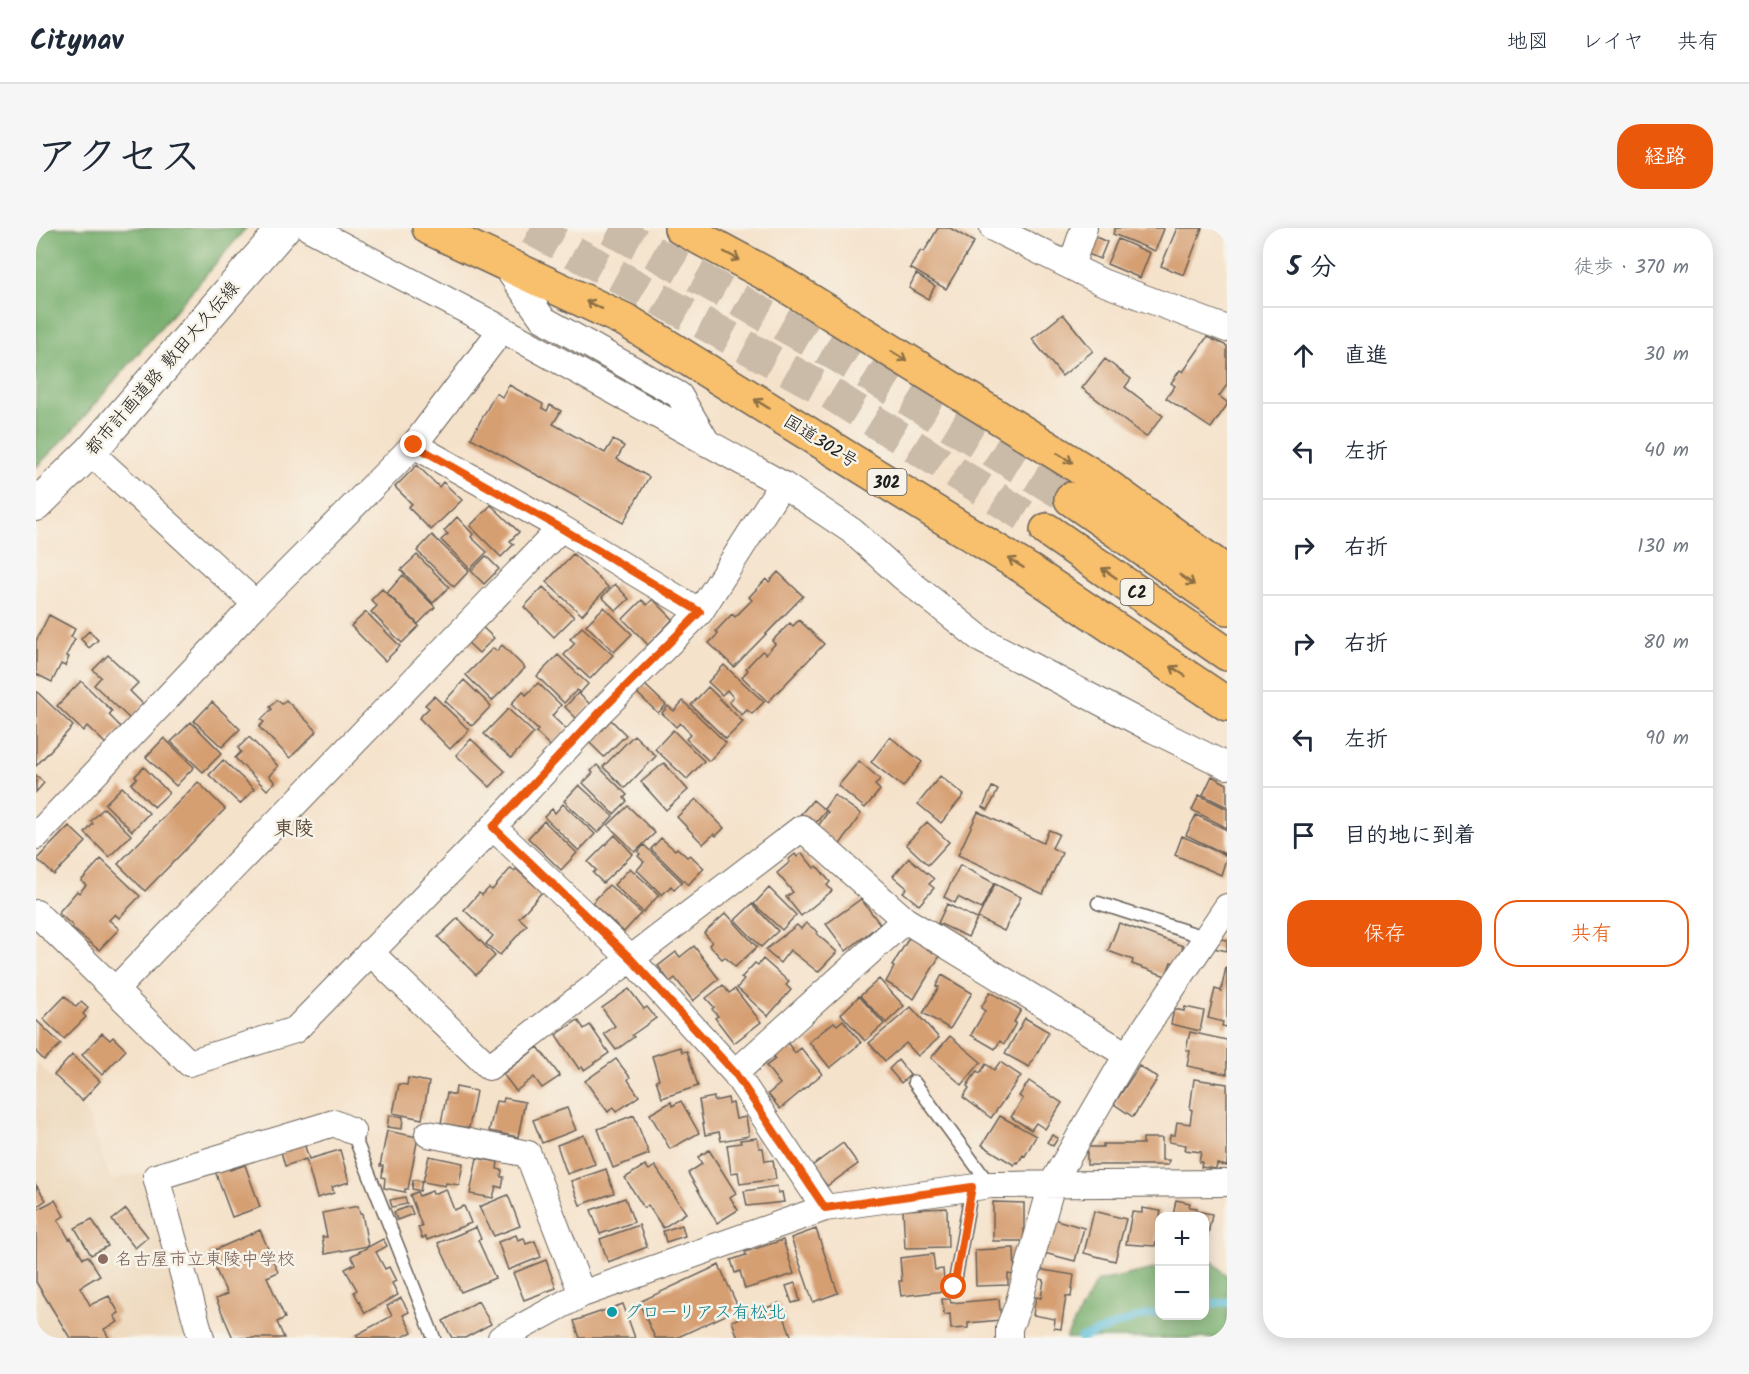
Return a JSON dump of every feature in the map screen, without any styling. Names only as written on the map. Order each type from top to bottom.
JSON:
[{"type":"highway","name":"国道302号","points":[[429,228],[627,321],[1028,570],[1227,704]]},
{"type":"highway","points":[[681,228],[771,277],[1095,477],[1227,573]]},
{"type":"highway","name":"C2","points":[[1071,499],[1227,608]]},
{"type":"highway","name":"C2","points":[[1047,530],[1227,654]]},
{"type":"street","name":"都市計画道路 敷田大久伝線","points":[[36,505],[90,452],[284,228]]},
{"type":"street","points":[[309,228],[502,329],[782,484],[852,531],[903,577],[982,640],[1227,766]]},
{"type":"street","points":[[993,228],[1102,282],[1227,329]]},
{"type":"street","points":[[1071,266],[1084,228]]},
{"type":"street","points":[[501,262],[543,319],[679,394],[709,444]]},
{"type":"street","points":[[36,836],[256,604],[414,445],[502,329]]},
{"type":"street","points":[[414,445],[561,528],[700,612]]},
{"type":"street","points":[[90,452],[256,604]]},
{"type":"street","points":[[36,913],[189,1063],[295,1030],[493,827],[601,711],[700,612],[782,484]]},
{"type":"street","points":[[116,989],[561,528]]},
{"type":"street","points":[[493,827],[630,958],[735,1073],[825,1208]]},
{"type":"street","points":[[370,952],[489,1067],[802,828],[905,920],[1127,1055]]},
{"type":"street","points":[[1009,1333],[1052,1184],[1127,1055],[1227,907]]},
{"type":"street","points":[[735,1073],[905,920]]},
{"type":"street","points":[[201,1338],[156,1177],[333,1123],[352,1131]]},
{"type":"street","points":[[428,1134],[528,1154],[582,1294]]},
{"type":"street","points":[[501,1338],[582,1294],[825,1208],[982,1186],[1227,1183]]},
{"type":"lane","points":[[1098,903],[1208,938]]},
{"type":"lane","points":[[914,1082],[982,1186],[954,1287]]},
{"type":"lane","points":[[352,1131],[434,1338]]},
{"type":"shaded area","name":"名古屋市立東陵中学校","points":[[36,1062],[87,1113],[111,1180],[147,1172],[191,1338],[36,1338]]},
{"type":"green space","points":[[36,228],[246,228],[70,433],[36,467]]},
{"type":"green space","points":[[1209,1262],[1213,1262],[1227,1276],[1227,1338],[1066,1338],[1096,1282],[1155,1269],[1155,1320],[1209,1320]]},
{"type":"building","points":[[938,228],[950,228],[974,242],[946,289],[910,268],[921,250],[924,252]]},
{"type":"building","points":[[1115,228],[1164,229],[1155,251],[1113,234]]},
{"type":"building","points":[[1177,228],[1202,228],[1184,275],[1161,266]]},
{"type":"building","points":[[1089,234],[1107,242],[1100,259],[1081,251]]},
{"type":"building","points":[[1118,239],[1150,253],[1140,278],[1107,264]]},
{"type":"building","points":[[916,274],[935,286],[928,299],[909,288]]},
{"type":"building","points":[[1063,314],[1093,351],[1062,376],[1032,339]]},
{"type":"building","points":[[1207,337],[1227,346],[1227,385],[1219,396],[1227,402],[1227,405],[1211,428],[1166,398],[1175,386],[1171,383],[1180,370],[1183,372]]},
{"type":"building","points":[[1105,359],[1131,379],[1125,387],[1163,416],[1146,437],[1082,388]]},
{"type":"building","points":[[509,385],[543,404],[542,408],[547,411],[550,405],[561,411],[553,424],[605,453],[613,440],[624,446],[617,459],[649,477],[623,523],[471,438],[496,393],[502,397]]},
{"type":"building","points":[[417,465],[439,487],[443,482],[462,500],[431,530],[408,507],[412,504],[395,487]]},
{"type":"building","points":[[491,505],[519,532],[510,541],[514,544],[501,557],[470,526]]},
{"type":"building","points":[[457,517],[473,534],[471,537],[487,552],[470,569],[441,540],[448,534],[444,531]]},
{"type":"building","points":[[432,535],[469,571],[454,587],[417,551]]},
{"type":"building","points":[[573,554],[608,587],[582,615],[546,582]]},
{"type":"building","points":[[417,555],[449,587],[433,603],[401,570]]},
{"type":"building","points":[[486,556],[499,569],[484,584],[471,571]]},
{"type":"building","points":[[778,572],[803,596],[734,667],[709,643],[718,634],[716,631],[732,614],[735,617],[752,600],[749,597],[766,579],[769,582]]},
{"type":"building","points":[[403,575],[435,607],[418,624],[387,593]]},
{"type":"building","points":[[615,584],[629,599],[616,611],[602,597]]},
{"type":"building","points":[[543,587],[574,617],[554,637],[524,607]]},
{"type":"building","points":[[382,589],[419,626],[402,643],[371,612],[377,606],[371,600]]},
{"type":"building","points":[[653,599],[673,619],[648,645],[623,619],[642,600],[647,605]]},
{"type":"building","points":[[604,607],[632,634],[614,652],[586,625]]},
{"type":"building","points":[[366,612],[400,646],[385,661],[351,626]]},
{"type":"building","points":[[49,615],[75,629],[71,637],[75,639],[66,656],[69,657],[65,666],[61,664],[52,682],[36,674],[36,641]]},
{"type":"building","points":[[799,620],[824,644],[768,702],[742,677],[748,670],[746,668],[762,651],[766,654],[775,644],[772,641],[790,623],[793,626]]},
{"type":"building","points":[[479,624],[494,638],[479,653],[464,639]]},
{"type":"building","points":[[582,627],[613,655],[590,679],[564,655],[575,643],[570,639]]},
{"type":"building","points":[[89,631],[98,640],[89,648],[81,639]]},
{"type":"building","points":[[502,645],[525,668],[492,701],[466,675],[493,648],[497,651]]},
{"type":"building","points":[[108,655],[138,683],[130,691],[144,705],[131,720],[94,685],[101,677],[93,670]]},
{"type":"building","points":[[558,655],[588,684],[580,693],[577,690],[564,703],[537,676]]},
{"type":"building","points":[[724,665],[764,702],[752,714],[747,710],[742,715],[729,702],[733,697],[727,690],[722,695],[708,682]]},
{"type":"building","points":[[464,680],[491,706],[472,726],[445,701]]},
{"type":"building","points":[[81,681],[112,711],[109,715],[122,728],[106,744],[87,726],[83,731],[57,706]]},
{"type":"building","points":[[538,683],[561,705],[552,716],[567,730],[551,747],[536,732],[538,730],[511,704],[523,691],[526,695]]},
{"type":"building","points":[[644,684],[666,705],[658,713],[636,692]]},
{"type":"building","points":[[708,687],[743,722],[726,739],[691,705]]},
{"type":"building","points":[[36,691],[73,726],[36,766]]},
{"type":"building","points":[[578,693],[591,705],[577,719],[565,707]]},
{"type":"building","points":[[434,696],[469,730],[450,749],[419,718],[429,708],[425,705]]},
{"type":"building","points":[[277,700],[282,704],[286,700],[317,731],[290,758],[259,727],[264,722],[261,720]]},
{"type":"building","points":[[683,701],[726,743],[709,761],[686,739],[691,734],[680,723],[676,727],[662,713],[668,706],[674,711]]},
{"type":"building","points":[[212,702],[240,729],[222,747],[194,721]]},
{"type":"building","points":[[508,709],[534,733],[511,758],[484,734]]},
{"type":"building","points":[[611,720],[626,735],[604,757],[589,742]]},
{"type":"building","points":[[191,722],[222,753],[203,772],[171,742]]},
{"type":"building","points":[[673,730],[704,761],[687,779],[655,749]]},
{"type":"building","points":[[634,735],[656,756],[625,788],[603,767]]},
{"type":"building","points":[[249,737],[278,766],[269,776],[275,782],[267,790],[235,758],[241,752],[238,748]]},
{"type":"building","points":[[890,737],[922,762],[903,787],[871,762]]},
{"type":"building","points":[[164,738],[194,767],[176,786],[146,757]]},
{"type":"building","points":[[471,739],[505,771],[490,787],[456,755]]},
{"type":"building","points":[[223,760],[254,789],[240,804],[209,775]]},
{"type":"building","points":[[859,761],[880,779],[875,785],[880,790],[865,808],[838,786]]},
{"type":"building","points":[[664,763],[688,790],[666,810],[641,782]]},
{"type":"building","points":[[597,765],[627,795],[624,798],[627,801],[614,814],[583,783]]},
{"type":"building","points":[[144,767],[169,793],[154,807],[131,784]]},
{"type":"building","points":[[36,775],[44,783],[36,792]]},
{"type":"building","points":[[940,776],[964,795],[941,823],[918,804]]},
{"type":"building","points":[[1212,776],[1227,784],[1227,807],[1203,795]]},
{"type":"building","points":[[198,782],[225,809],[145,891],[118,864]]},
{"type":"building","points":[[579,785],[613,816],[598,833],[564,801]]},
{"type":"building","points":[[122,787],[149,813],[132,831],[105,804]]},
{"type":"building","points":[[992,787],[998,790],[988,810],[983,807]]},
{"type":"building","points":[[834,795],[861,814],[839,846],[816,829],[828,812],[824,809]]},
{"type":"building","points":[[1199,795],[1227,809],[1227,828],[1192,810]]},
{"type":"building","points":[[696,799],[724,828],[703,844],[677,817]]},
{"type":"building","points":[[813,800],[826,811],[813,826],[800,815]]},
{"type":"building","points":[[563,804],[595,834],[579,851],[544,817],[552,809],[555,813]]},
{"type":"building","points":[[628,806],[655,833],[635,852],[608,825]]},
{"type":"building","points":[[104,808],[131,835],[109,857],[85,833],[93,824],[91,821]]},
{"type":"building","points":[[978,812],[1043,843],[1049,830],[1059,834],[1052,848],[1062,853],[1043,894],[958,855]]},
{"type":"building","points":[[1196,815],[1227,830],[1225,854],[1186,835]]},
{"type":"building","points":[[544,821],[577,853],[561,870],[528,838]]},
{"type":"building","points":[[927,822],[949,842],[928,865],[906,844]]},
{"type":"building","points":[[69,826],[86,842],[54,875],[37,859]]},
{"type":"building","points":[[615,835],[633,854],[603,883],[593,873],[596,870],[588,862]]},
{"type":"building","points":[[1182,836],[1227,856],[1221,875],[1175,855]]},
{"type":"building","points":[[661,838],[675,850],[677,848],[687,857],[690,855],[704,868],[688,885],[651,849]]},
{"type":"building","points":[[644,845],[682,882],[674,890],[671,886],[662,895],[637,870],[644,862],[638,856],[640,854],[638,852]]},
{"type":"building","points":[[802,853],[830,882],[827,885],[832,891],[801,916],[786,897],[793,892],[777,873],[790,862],[788,860],[795,854],[797,857]]},
{"type":"building","points":[[909,858],[934,879],[929,884],[934,888],[919,905],[903,892],[907,888],[893,876]]},
{"type":"building","points":[[101,859],[140,896],[119,918],[115,914],[109,920],[119,929],[99,950],[58,913],[77,891],[79,893],[86,885],[81,881]]},
{"type":"building","points":[[960,865],[994,883],[981,909],[958,897],[955,903],[944,897]]},
{"type":"building","points":[[511,868],[514,871],[516,869],[542,892],[519,918],[527,925],[500,955],[486,944],[493,936],[464,910],[479,893],[482,895],[489,888],[492,890]]},
{"type":"building","points":[[630,868],[659,895],[643,912],[614,885]]},
{"type":"building","points":[[995,884],[1021,897],[1004,931],[978,918]]},
{"type":"building","points":[[609,885],[641,913],[624,932],[592,903]]},
{"type":"building","points":[[769,888],[796,915],[782,930],[754,904]]},
{"type":"building","points":[[861,899],[880,924],[846,951],[826,924]]},
{"type":"building","points":[[752,904],[778,931],[761,947],[735,920]]},
{"type":"building","points":[[947,904],[977,919],[968,937],[938,923]]},
{"type":"building","points":[[726,913],[757,947],[735,967],[725,957],[722,959],[709,945],[712,942],[704,933]]},
{"type":"building","points":[[458,918],[495,956],[476,975],[438,937]]},
{"type":"building","points":[[806,923],[837,952],[818,972],[790,950],[780,963],[765,950],[797,925],[801,929]]},
{"type":"building","points":[[1119,923],[1183,946],[1177,964],[1171,962],[1166,976],[1132,964],[1133,960],[1108,951]]},
{"type":"building","points":[[910,936],[941,954],[914,999],[886,982],[894,967],[892,966]]},
{"type":"building","points":[[1215,938],[1227,940],[1227,951],[1213,948]]},
{"type":"building","points":[[694,946],[719,979],[693,1001],[675,978],[670,982],[658,966],[676,952],[680,957]]},
{"type":"building","points":[[763,959],[789,982],[786,985],[791,990],[768,1016],[737,988],[744,980],[741,978],[755,963],[758,965]]},
{"type":"building","points":[[1226,967],[1227,1027],[1222,1026],[1223,1022],[1208,1018],[1215,989],[1221,991]]},
{"type":"building","points":[[942,975],[972,993],[950,1029],[923,1013],[939,987],[936,986]]},
{"type":"building","points":[[879,979],[904,1006],[886,1023],[860,996]]},
{"type":"building","points":[[723,985],[729,993],[735,989],[761,1022],[734,1043],[715,1018],[718,1016],[712,1009],[714,1007],[706,998]]},
{"type":"building","points":[[629,989],[644,1009],[647,1007],[656,1018],[616,1050],[604,1034],[615,1026],[602,1008]]},
{"type":"building","points":[[990,992],[1021,1010],[1004,1044],[1000,1041],[995,1049],[971,1035],[985,1011],[981,1008]]},
{"type":"building","points":[[65,996],[76,1007],[81,1002],[88,1008],[83,1014],[86,1017],[64,1039],[43,1019]]},
{"type":"building","points":[[859,996],[884,1024],[865,1041],[841,1014]]},
{"type":"building","points":[[911,1007],[939,1038],[918,1056],[906,1043],[885,1061],[869,1043]]},
{"type":"building","points":[[1185,1007],[1204,1011],[1200,1031],[1171,1024],[1174,1009],[1184,1011]]},
{"type":"building","points":[[1025,1018],[1049,1032],[1029,1067],[1005,1054]]},
{"type":"building","points":[[36,1020],[61,1044],[44,1060],[36,1052]]},
{"type":"building","points":[[578,1020],[584,1029],[590,1025],[609,1053],[584,1070],[582,1067],[579,1069],[556,1035]]},
{"type":"building","points":[[843,1020],[861,1043],[830,1068],[809,1042],[834,1022],[837,1025]]},
{"type":"building","points":[[1190,1032],[1227,1040],[1227,1074],[1187,1066],[1190,1051],[1186,1050]]},
{"type":"building","points":[[102,1033],[110,1040],[113,1037],[126,1050],[102,1075],[82,1055]]},
{"type":"building","points":[[950,1036],[981,1062],[962,1085],[931,1058]]},
{"type":"building","points":[[786,1041],[795,1053],[801,1048],[822,1074],[780,1109],[768,1094],[780,1084],[766,1066],[775,1059],[771,1054]]},
{"type":"building","points":[[538,1047],[560,1076],[542,1088],[534,1077],[516,1091],[503,1074]]},
{"type":"building","points":[[680,1047],[682,1052],[687,1051],[698,1086],[662,1098],[652,1056]]},
{"type":"building","points":[[72,1055],[100,1081],[82,1101],[54,1075]]},
{"type":"building","points":[[616,1059],[630,1077],[628,1080],[639,1096],[616,1112],[613,1107],[608,1112],[585,1081]]},
{"type":"building","points":[[898,1060],[910,1075],[901,1083],[889,1069]]},
{"type":"building","points":[[1000,1062],[1021,1076],[991,1118],[963,1097],[977,1071],[980,1073],[986,1064],[994,1070]]},
{"type":"building","points":[[1139,1066],[1158,1078],[1133,1117],[1114,1104]]},
{"type":"building","points":[[408,1078],[429,1082],[422,1119],[393,1113],[399,1084],[407,1085]]},
{"type":"building","points":[[1194,1079],[1227,1084],[1227,1166],[1217,1164],[1216,1169],[1201,1167],[1202,1162],[1199,1162],[1201,1152],[1185,1150],[1186,1145],[1169,1142],[1170,1135],[1175,1135],[1177,1122],[1190,1124]]},
{"type":"building","points":[[1029,1081],[1062,1103],[1045,1129],[1036,1123],[1031,1130],[1011,1117],[1023,1099],[1019,1096]]},
{"type":"building","points":[[456,1087],[476,1091],[469,1128],[441,1123],[447,1093],[455,1095]]},
{"type":"building","points":[[714,1097],[714,1101],[728,1098],[729,1104],[733,1103],[736,1119],[746,1117],[749,1136],[721,1141],[719,1132],[705,1135],[699,1100]]},
{"type":"building","points":[[504,1098],[525,1102],[518,1137],[489,1131],[496,1101],[503,1102]]},
{"type":"building","points":[[681,1101],[699,1133],[670,1149],[650,1114],[671,1102],[672,1106]]},
{"type":"building","points":[[567,1108],[576,1130],[542,1143],[533,1120]]},
{"type":"building","points":[[389,1115],[403,1117],[402,1129],[387,1127]]},
{"type":"building","points":[[634,1115],[649,1154],[613,1168],[598,1129]]},
{"type":"building","points":[[1000,1116],[1036,1136],[1025,1156],[1023,1155],[1014,1165],[982,1145]]},
{"type":"building","points":[[387,1131],[418,1137],[408,1189],[405,1189],[405,1192],[384,1188],[383,1166],[380,1166]]},
{"type":"building","points":[[584,1135],[595,1164],[567,1174],[557,1145]]},
{"type":"building","points":[[1052,1135],[1058,1138],[1053,1146],[1047,1142]]},
{"type":"building","points":[[757,1138],[759,1148],[763,1148],[765,1161],[773,1160],[776,1179],[740,1184],[738,1172],[731,1173],[727,1145],[741,1143],[740,1140]]},
{"type":"building","points":[[1143,1138],[1162,1138],[1162,1160],[1169,1160],[1168,1165],[1087,1165],[1087,1147],[1103,1147],[1103,1144],[1143,1144]]},
{"type":"building","points":[[303,1140],[309,1159],[340,1150],[349,1182],[332,1187],[334,1193],[317,1198],[306,1159],[285,1166],[280,1148]]},
{"type":"building","points":[[843,1143],[858,1164],[827,1186],[812,1166]]},
{"type":"building","points":[[709,1150],[736,1193],[730,1197],[738,1210],[717,1223],[688,1173],[702,1164],[698,1157]]},
{"type":"building","points":[[429,1156],[463,1163],[459,1185],[446,1183],[445,1186],[423,1182]]},
{"type":"building","points":[[477,1158],[498,1162],[497,1169],[502,1170],[501,1177],[504,1177],[502,1188],[496,1186],[493,1198],[470,1194]]},
{"type":"building","points":[[245,1165],[260,1207],[232,1217],[215,1171],[228,1166],[230,1170]]},
{"type":"building","points":[[645,1165],[649,1170],[655,1166],[686,1213],[663,1228],[648,1205],[644,1208],[625,1178]]},
{"type":"building","points":[[606,1169],[614,1193],[580,1205],[571,1181]]},
{"type":"building","points":[[413,1180],[422,1181],[420,1191],[412,1189]]},
{"type":"building","points":[[36,1185],[46,1200],[36,1207]]},
{"type":"building","points":[[777,1186],[778,1193],[782,1192],[784,1202],[747,1206],[744,1191]]},
{"type":"building","points":[[446,1189],[454,1210],[464,1206],[471,1223],[427,1240],[426,1237],[422,1238],[418,1227],[422,1226],[410,1195],[417,1192],[419,1196],[432,1191],[433,1194]]},
{"type":"building","points":[[508,1195],[520,1226],[494,1236],[479,1207]]},
{"type":"building","points":[[405,1197],[407,1204],[392,1207],[390,1200]]},
{"type":"building","points":[[625,1198],[634,1222],[600,1234],[591,1210]]},
{"type":"building","points":[[55,1200],[64,1216],[58,1220],[69,1239],[71,1238],[83,1258],[88,1256],[100,1275],[80,1287],[90,1305],[109,1296],[119,1313],[114,1316],[118,1322],[104,1329],[109,1338],[70,1338],[36,1282],[36,1210]]},
{"type":"building","points":[[1176,1200],[1190,1203],[1189,1207],[1197,1208],[1197,1211],[1202,1212],[1174,1212]]},
{"type":"building","points":[[993,1202],[1024,1203],[1024,1241],[993,1241]]},
{"type":"building","points":[[358,1206],[360,1214],[362,1213],[368,1246],[325,1254],[322,1237],[327,1237],[322,1213]]},
{"type":"building","points":[[410,1206],[413,1214],[397,1220],[394,1212]]},
{"type":"building","points":[[947,1208],[948,1247],[905,1248],[903,1210]]},
{"type":"building","points":[[1142,1208],[1161,1211],[1155,1212],[1155,1246],[1126,1244],[1132,1212],[1142,1213]]},
{"type":"building","points":[[126,1209],[148,1237],[135,1248],[112,1220]]},
{"type":"building","points":[[1094,1211],[1126,1219],[1115,1261],[1084,1253]]},
{"type":"building","points":[[1209,1213],[1212,1214],[1209,1230]]},
{"type":"building","points":[[92,1219],[108,1246],[91,1255],[75,1228]]},
{"type":"building","points":[[1053,1219],[1084,1228],[1075,1261],[1044,1253]]},
{"type":"building","points":[[639,1225],[647,1247],[608,1262],[600,1239]]},
{"type":"building","points":[[682,1225],[685,1236],[666,1242],[663,1231]]},
{"type":"building","points":[[476,1227],[481,1239],[478,1240],[495,1278],[461,1292],[438,1243]]},
{"type":"building","points":[[816,1229],[838,1293],[813,1302],[791,1238]]},
{"type":"building","points":[[260,1230],[278,1272],[267,1277],[285,1318],[277,1322],[284,1338],[233,1338],[216,1299],[227,1294],[208,1253]]},
{"type":"building","points":[[516,1235],[518,1240],[524,1238],[526,1244],[535,1241],[541,1257],[508,1270],[498,1242]]},
{"type":"building","points":[[383,1239],[387,1246],[376,1252],[385,1269],[389,1267],[396,1281],[392,1283],[398,1295],[365,1313],[354,1292],[357,1290],[345,1269],[355,1264],[351,1256]]},
{"type":"building","points":[[783,1240],[794,1274],[745,1289],[740,1271],[735,1273],[731,1260],[746,1255],[745,1252]]},
{"type":"building","points":[[1014,1248],[1015,1275],[1008,1274],[1008,1285],[976,1286],[975,1250]]},
{"type":"building","points":[[933,1254],[935,1270],[943,1269],[945,1291],[901,1296],[900,1258]]},
{"type":"building","points":[[546,1260],[556,1288],[524,1300],[513,1273]]},
{"type":"building","points":[[719,1265],[739,1309],[676,1338],[655,1338],[639,1302]]},
{"type":"building","points":[[1037,1269],[1074,1275],[1071,1297],[1066,1296],[1061,1329],[1054,1328],[1055,1319],[1033,1315],[1036,1297],[1041,1298],[1044,1280],[1036,1278]]},
{"type":"building","points":[[795,1283],[800,1301],[792,1303],[786,1286]]},
{"type":"building","points":[[401,1298],[409,1312],[403,1315],[412,1332],[401,1338],[358,1338],[356,1335],[392,1316],[387,1306]]},
{"type":"building","points":[[942,1299],[950,1299],[951,1303],[999,1299],[1001,1320],[968,1323],[968,1328],[951,1329],[950,1314],[944,1315]]},
{"type":"building","points":[[478,1301],[491,1324],[465,1338],[452,1338],[443,1321]]},
{"type":"building","points":[[779,1303],[792,1338],[738,1338],[732,1321]]},
{"type":"building","name":"グローリアス有松北","points":[[623,1304],[635,1338],[580,1338],[574,1321]]},
{"type":"waterway","points":[[1209,1304],[1227,1302]]},
{"type":"waterway","points":[[1081,1338],[1135,1318],[1155,1313]]},
{"type":"tunnel","points":[[530,228],[823,389],[1047,530]]},
{"type":"tunnel","points":[[610,228],[838,356],[1071,499]]},
{"type":"place","name":"名古屋市立東陵中学校","points":[[103,1259]]},
{"type":"place","name":"グローリアス有松北","points":[[612,1312]]},
{"type":"district","name":"東陵","points":[[294,828]]},
{"type":"route","points":[[414,445],[561,528],[700,612],[601,711],[493,827],[630,958],[735,1073],[825,1208],[972,1187],[954,1287]]}]
